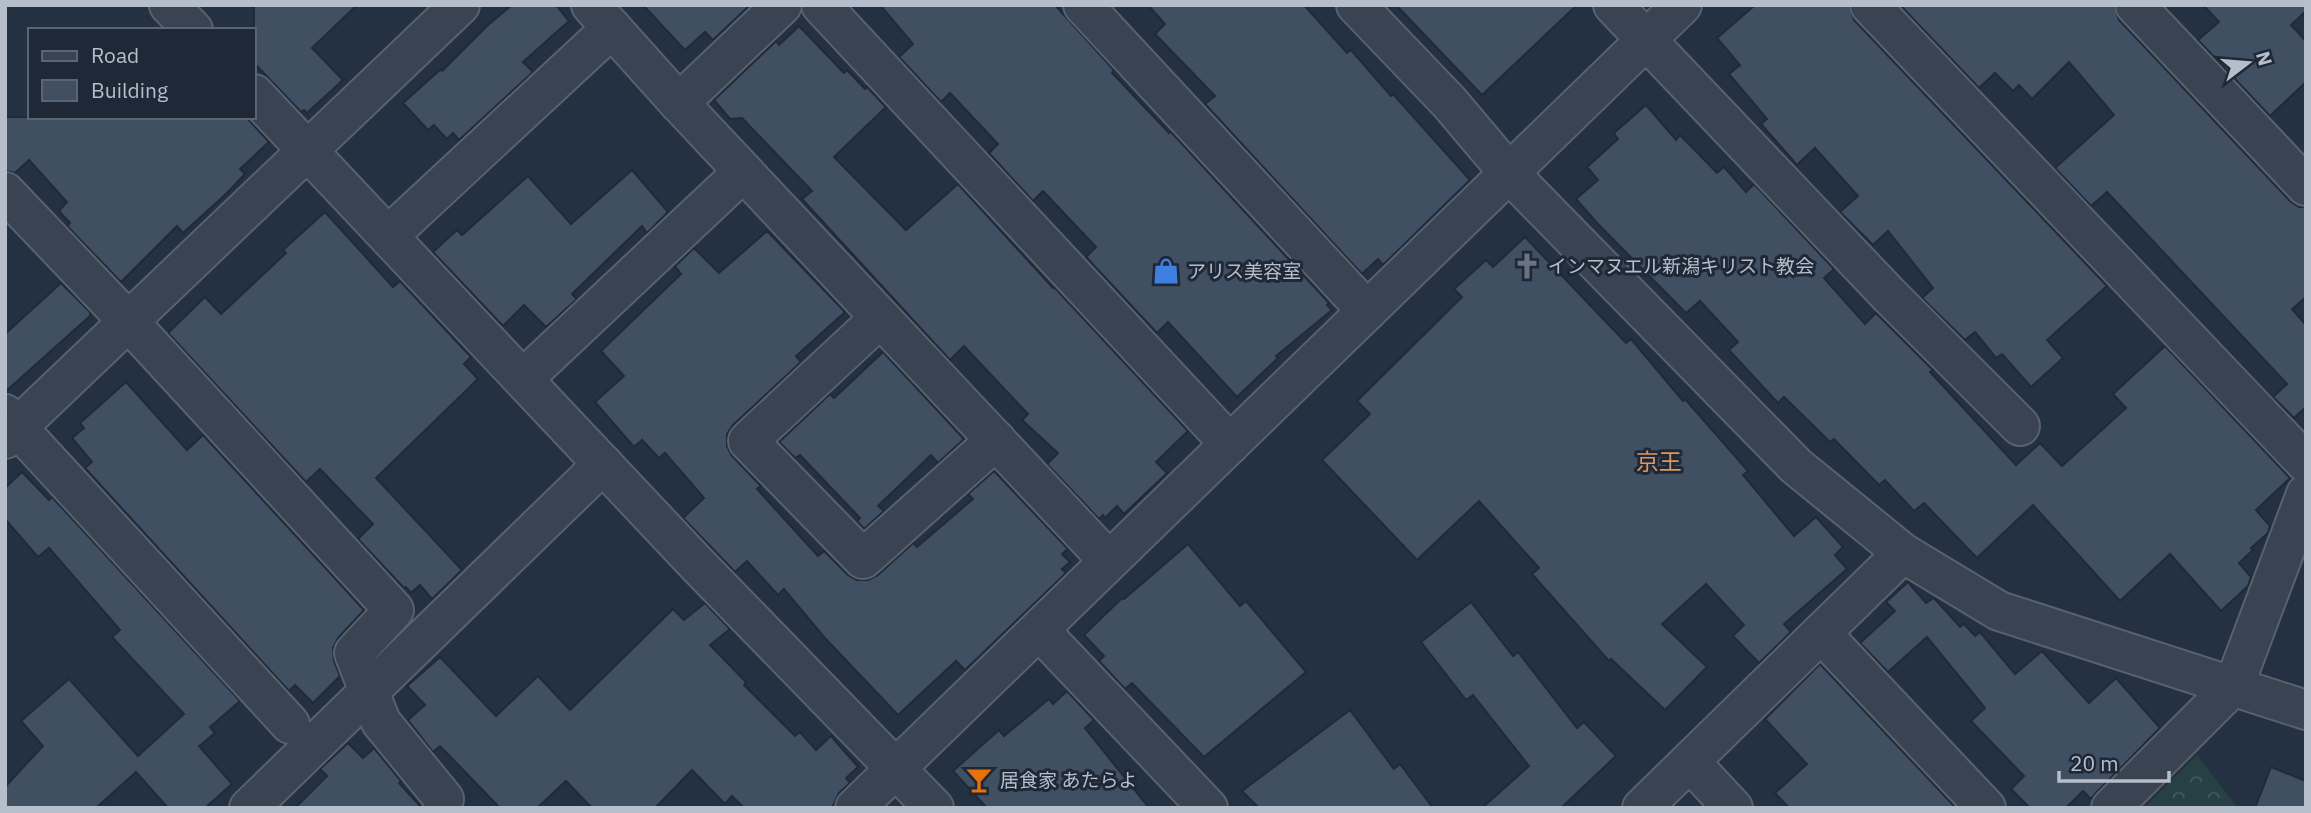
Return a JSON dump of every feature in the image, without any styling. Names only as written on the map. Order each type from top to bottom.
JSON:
[{"type":"street","points":[[169,5],[190,28]]},
{"type":"street","points":[[290,724],[9,426],[128,321],[460,5]]},
{"type":"street","points":[[679,103],[782,5]]},
{"type":"street","points":[[821,5],[1230,444]]},
{"type":"street","points":[[1083,5],[1367,311]]},
{"type":"street","points":[[1356,5],[1449,102],[1509,173],[1796,466],[1903,553],[1999,611],[2306,710]]},
{"type":"street","points":[[1613,5],[1889,295],[2020,426]]},
{"type":"street","points":[[855,808],[1682,5]]},
{"type":"street","points":[[1870,5],[2306,463]]},
{"type":"street","points":[[2135,5],[2306,186]]},
{"type":"street","points":[[388,236],[601,17],[1108,560]]},
{"type":"street","points":[[256,96],[603,464],[934,808]]},
{"type":"street","points":[[523,379],[743,172]]},
{"type":"street","points":[[5,192],[128,321],[394,610],[354,653],[381,722],[444,799]]},
{"type":"street","points":[[880,318],[748,441],[863,559],[996,440]]},
{"type":"street","points":[[249,808],[603,464]]},
{"type":"street","points":[[2111,808],[2232,687],[2306,494]]},
{"type":"street","points":[[1642,808],[1903,553]]},
{"type":"street","points":[[1039,630],[1208,808]]},
{"type":"street","points":[[1821,634],[1986,808]]},
{"type":"street","points":[[1690,762],[1733,808]]},
{"type":"green space","points":[[2197,755],[2238,808],[2144,808]]},
{"type":"building","points":[[254,5],[357,5],[312,48],[343,80],[307,113],[304,110],[301,112],[256,65]]},
{"type":"building","points":[[512,5],[556,5],[569,21],[523,62],[533,72],[459,140],[453,133],[447,139],[434,125],[428,130],[403,103],[441,69],[442,71]]},
{"type":"building","points":[[643,5],[748,7],[713,40],[705,32],[685,50]]},
{"type":"building","points":[[880,5],[1055,5],[1114,70],[1112,73],[1169,133],[1171,132],[1329,303],[1327,305],[1332,310],[1276,356],[1278,358],[1237,397],[1168,322],[1157,333],[1086,257],[1096,247],[1043,191],[1033,201],[989,153],[998,144],[950,93],[941,102],[899,57],[913,44]]},
{"type":"building","points":[[1148,5],[1304,5],[1347,53],[1351,50],[1391,96],[1393,94],[1470,180],[1383,265],[1378,259],[1362,274],[1205,104],[1215,96],[1155,34],[1165,24]]},
{"type":"building","points":[[1396,5],[1577,5],[1482,95]]},
{"type":"building","points":[[1755,5],[1849,5],[1854,20],[2107,286],[2047,340],[2063,358],[2031,387],[2002,354],[1996,358],[1975,332],[1965,340],[1922,298],[1933,288],[1888,231],[1873,245],[1840,212],[1858,196],[1815,148],[1797,165],[1761,124],[1767,119],[1729,74],[1740,65],[1717,38]]},
{"type":"building","points":[[1900,5],[2114,5],[2119,20],[2290,201],[2299,207],[2306,207],[2306,297],[2292,309],[2306,325],[2306,407],[2294,418],[2273,397],[2287,384],[2107,192],[2091,206],[2055,168],[2114,115],[2069,62],[2032,99],[2019,85],[2013,91],[1995,73],[1979,88]]},
{"type":"building","points":[[2203,5],[2306,5],[2306,11],[2291,25],[2306,41],[2306,82],[2270,116],[2198,40],[2219,22]]},
{"type":"building","points":[[799,26],[844,73],[847,70],[886,107],[834,157],[906,230],[958,184],[1188,431],[1156,462],[1167,473],[1124,514],[1117,506],[1105,518],[1103,515],[1099,519],[1047,464],[1058,453],[1022,420],[1028,414],[964,346],[950,360],[802,199],[812,191],[742,118],[730,119],[714,100],[776,41],[779,45]]},
{"type":"building","points":[[1646,105],[1676,140],[1680,135],[1717,173],[1724,167],[1746,192],[1754,184],[1834,269],[1824,278],[1865,324],[1876,313],[1933,370],[1930,372],[2016,465],[2040,443],[2062,466],[2126,408],[2113,394],[2165,346],[2290,478],[2256,510],[2270,526],[2268,533],[2239,563],[2251,577],[2248,586],[2221,611],[2170,554],[2120,601],[2033,505],[1977,558],[1924,503],[1914,511],[1885,480],[1879,485],[1834,439],[1830,442],[1784,397],[1778,403],[1729,350],[1738,342],[1700,301],[1686,313],[1576,199],[1598,180],[1587,167],[1618,139],[1614,133]]},
{"type":"building","points":[[5,117],[248,119],[269,142],[240,169],[245,174],[227,193],[183,233],[177,226],[121,282],[67,226],[70,223],[59,211],[67,202],[29,160],[15,173],[5,171]]},
{"type":"building","points":[[632,170],[668,212],[647,233],[642,226],[572,294],[577,299],[546,327],[524,305],[503,326],[433,252],[457,230],[462,235],[528,176],[571,224]]},
{"type":"building","points":[[325,212],[393,287],[400,281],[471,357],[464,364],[478,379],[376,478],[462,570],[432,599],[420,585],[411,593],[404,588],[358,539],[373,524],[320,469],[306,482],[168,333],[205,297],[221,314],[286,253],[283,250]]},
{"type":"building","points":[[767,231],[845,312],[796,356],[801,362],[733,425],[727,434],[727,446],[732,456],[761,486],[757,489],[818,556],[824,551],[848,575],[857,580],[868,580],[878,575],[913,543],[917,547],[973,499],[968,494],[994,471],[1068,549],[1062,554],[1070,562],[1062,569],[1066,573],[965,670],[956,661],[898,715],[824,637],[784,589],[778,595],[747,561],[735,572],[683,518],[704,498],[665,453],[659,458],[642,440],[634,447],[595,402],[624,376],[601,351],[681,274],[675,266],[694,248],[719,273]]},
{"type":"building","points":[[1525,237],[1626,343],[1631,339],[1683,401],[1685,399],[1748,471],[1743,475],[1794,536],[1816,517],[1843,547],[1835,555],[1847,569],[1784,624],[1791,632],[1759,663],[1733,636],[1744,625],[1706,584],[1662,624],[1707,667],[1665,710],[1611,659],[1609,661],[1532,574],[1539,568],[1479,501],[1417,560],[1322,460],[1370,414],[1357,401],[1462,297],[1454,289],[1486,260],[1493,267]]},
{"type":"building","points":[[61,283],[90,312],[90,316],[5,392],[5,334]]},
{"type":"building","points":[[883,352],[964,439],[938,463],[931,455],[878,506],[884,511],[864,529],[857,521],[860,518],[800,455],[795,458],[779,442],[830,394],[834,398]]},
{"type":"building","points":[[126,382],[187,450],[203,435],[364,610],[338,638],[333,648],[334,661],[340,676],[313,703],[295,685],[289,691],[85,468],[92,462],[72,438],[84,428],[80,423]]},
{"type":"building","points":[[22,472],[49,500],[52,497],[240,701],[210,727],[215,733],[199,746],[232,784],[205,808],[168,808],[136,772],[96,808],[5,808],[5,787],[43,746],[21,721],[69,679],[138,756],[184,714],[112,637],[120,630],[49,548],[38,557],[5,519],[5,488]]},
{"type":"building","points":[[1188,544],[1240,606],[1246,601],[1306,672],[1204,757],[1132,683],[1125,689],[1099,661],[1104,656],[1084,635],[1122,598]]},
{"type":"building","points":[[1908,582],[1926,603],[1934,598],[1960,627],[1964,624],[1975,636],[1980,632],[2015,674],[2042,651],[2089,703],[2116,678],[2160,728],[2091,799],[2083,791],[2066,808],[2030,808],[2011,789],[2024,776],[1971,721],[1985,708],[1927,637],[1888,672],[1860,643],[1895,611],[1886,602]]},
{"type":"building","points":[[1471,602],[1513,656],[1518,652],[1577,728],[1584,722],[1616,756],[1561,808],[1482,808],[1529,766],[1473,695],[1466,700],[1421,642]]},
{"type":"building","points":[[705,603],[730,629],[710,645],[746,682],[744,685],[795,736],[800,732],[816,750],[831,736],[858,767],[846,778],[850,783],[839,793],[832,808],[744,808],[732,796],[725,804],[692,770],[655,808],[592,808],[566,781],[537,808],[500,808],[440,746],[433,752],[408,720],[425,705],[407,686],[440,657],[496,716],[538,676],[570,710],[673,609],[684,620]]},
{"type":"building","points":[[1820,664],[1956,808],[1789,808],[1775,793],[1807,764],[1765,719]]},
{"type":"building","points":[[1067,691],[1094,720],[1085,728],[1149,808],[987,808],[953,771],[999,730],[1004,736],[1049,699],[1053,704]]},
{"type":"building","points":[[1350,710],[1394,769],[1400,764],[1433,808],[1259,808],[1242,791]]},
{"type":"building","points":[[348,743],[363,758],[374,748],[401,781],[399,783],[422,808],[295,808],[327,776],[320,769]]},
{"type":"building","points":[[2271,767],[2306,781],[2306,808],[2255,808]]},
{"type":"place","name":"インマヌエル新潟キリスト教会","points":[[1527,266]]},
{"type":"place","name":"アリス美容室","points":[[1166,271]]},
{"type":"place","name":"居食家 あたらよ","points":[[979,780]]},
{"type":"district","name":"京王","points":[[1659,461]]}]
